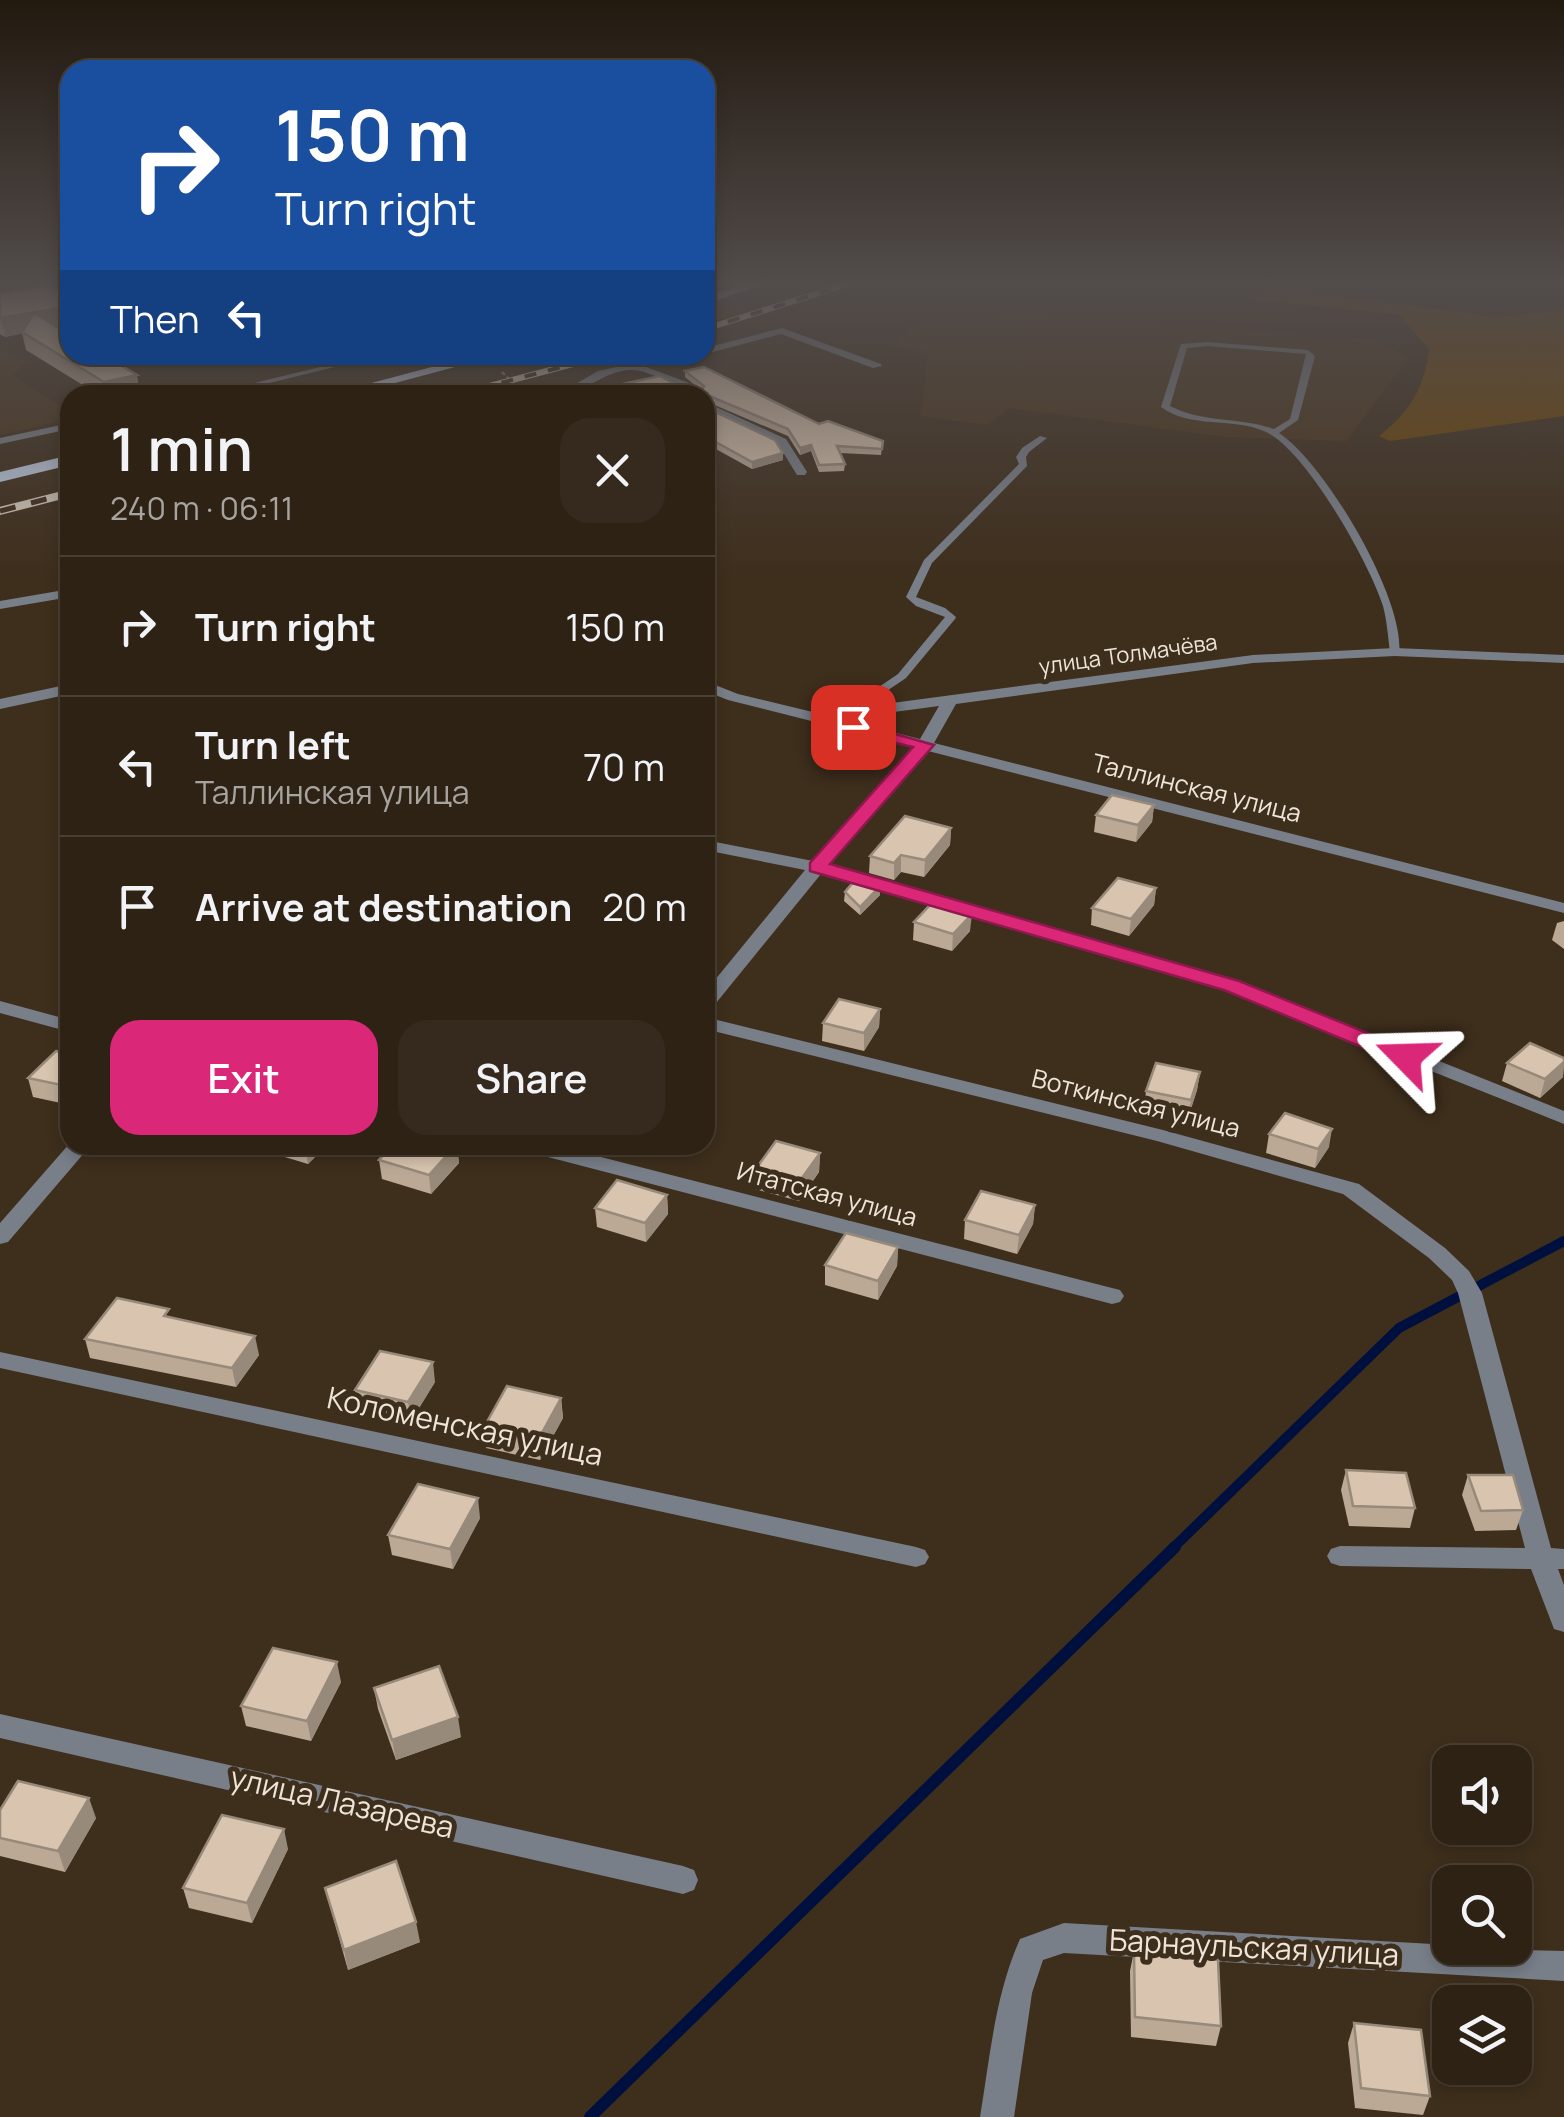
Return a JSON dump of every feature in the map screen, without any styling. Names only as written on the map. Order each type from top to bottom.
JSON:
[{"type":"main road","points":[[0,477],[60,462]]},
{"type":"street","points":[[715,410],[782,442],[801,472]]},
{"type":"street","points":[[0,605],[60,595]]},
{"type":"street","name":"улица Толмачёва","points":[[715,690],[817,718],[1254,659],[1395,652],[1564,658]]},
{"type":"street","points":[[0,704],[60,691]]},
{"type":"street","points":[[715,992],[924,745],[950,700]]},
{"type":"street","name":"Таллинская улица","points":[[817,718],[1564,908]]},
{"type":"street","points":[[715,847],[817,867],[1232,985],[1564,1118]]},
{"type":"street","points":[[0,1007],[60,1023]]},
{"type":"street","name":"Воткинская улица","points":[[715,1025],[1162,1136],[1351,1189],[1437,1253],[1466,1285],[1480,1340],[1552,1558],[1564,1622]]},
{"type":"street","points":[[0,1237],[71,1155]]},
{"type":"street","name":"Итатская улица","points":[[567,1155],[1112,1296]]},
{"type":"street","name":"Коломенская улица","points":[[0,1360],[916,1556]]},
{"type":"street","points":[[1340,1556],[1552,1558]]},
{"type":"street","name":"улица Лазарева","points":[[0,1726],[684,1880]]},
{"type":"street","name":"Барнаульская улица","points":[[998,2117],[1016,1993],[1030,1949],[1064,1938],[1564,1966]]},
{"type":"lane","points":[[1173,381],[1165,408],[1177,416],[1243,422],[1274,432],[1298,452],[1336,507],[1387,604],[1395,652]]},
{"type":"lane","points":[[1274,432],[1294,420],[1304,381]]},
{"type":"lane","points":[[0,441],[60,428]]},
{"type":"lane","points":[[846,714],[902,676],[951,616],[944,609],[914,602],[911,597],[928,562],[1024,464],[1021,457],[1025,450],[1042,438]]},
{"type":"shaded area","points":[[0,381],[21,381],[60,406],[60,421],[0,435]]},
{"type":"shaded area","points":[[924,381],[1391,381],[1347,441],[1226,437],[1008,408],[988,425],[920,416]]},
{"type":"shaded area","points":[[1421,381],[1564,381],[1564,416],[1390,441],[1379,436],[1414,398]]},
{"type":"building","points":[[637,381],[669,381],[676,385],[618,385]]},
{"type":"building","points":[[697,381],[732,381],[819,424],[828,421],[883,441],[882,449],[837,446],[845,464],[819,465],[811,445],[800,448],[788,429],[715,398],[715,385]]},
{"type":"building","points":[[715,412],[775,440],[783,453],[752,462],[715,442]]},
{"type":"building","points":[[1112,795],[1154,805],[1138,825],[1096,815]]},
{"type":"building","points":[[905,816],[951,828],[925,860],[901,855],[894,863],[870,856]]},
{"type":"building","points":[[1118,878],[1156,888],[1131,919],[1092,908]]},
{"type":"building","points":[[856,879],[880,886],[860,907],[845,892]]},
{"type":"building","points":[[932,903],[972,914],[953,934],[914,922]]},
{"type":"building","points":[[839,999],[880,1009],[864,1033],[823,1023]]},
{"type":"building","points":[[1530,1043],[1564,1058],[1545,1079],[1507,1063]]},
{"type":"building","points":[[56,1051],[60,1052],[60,1085],[28,1078]]},
{"type":"building","points":[[1156,1063],[1200,1072],[1191,1100],[1146,1091]]},
{"type":"building","points":[[1285,1113],[1332,1129],[1318,1149],[1269,1134]]},
{"type":"building","points":[[776,1141],[820,1153],[799,1182],[755,1170]]},
{"type":"building","points":[[384,1155],[447,1155],[429,1175],[379,1160]]},
{"type":"building","points":[[617,1180],[667,1195],[645,1223],[595,1208]]},
{"type":"building","points":[[981,1191],[1035,1205],[1019,1235],[965,1220]]},
{"type":"building","points":[[846,1233],[898,1247],[878,1281],[825,1265]]},
{"type":"building","points":[[117,1298],[169,1309],[164,1316],[255,1336],[232,1368],[85,1339]]},
{"type":"building","points":[[380,1351],[433,1362],[408,1402],[355,1390]]},
{"type":"building","points":[[507,1386],[561,1398],[538,1440],[483,1429]]},
{"type":"building","points":[[1346,1470],[1406,1473],[1415,1508],[1353,1506]]},
{"type":"building","points":[[1468,1475],[1513,1475],[1523,1510],[1481,1511]]},
{"type":"building","points":[[418,1484],[478,1498],[450,1549],[388,1535]]},
{"type":"building","points":[[273,1648],[337,1662],[307,1721],[241,1706]]},
{"type":"building","points":[[439,1666],[458,1717],[392,1740],[374,1688]]},
{"type":"building","points":[[18,1781],[89,1798],[58,1851],[0,1838],[0,1810]]},
{"type":"building","points":[[222,1815],[284,1829],[247,1903],[183,1888]]},
{"type":"building","points":[[396,1861],[416,1922],[344,1950],[325,1888]]},
{"type":"building","points":[[1134,1951],[1218,1960],[1221,2026],[1135,2017]]},
{"type":"building","points":[[1354,2023],[1421,2030],[1430,2096],[1361,2088]]},
{"type":"waterway","points":[[1172,1549],[1399,1328],[1564,1241]]},
{"type":"waterway","points":[[590,2117],[1175,1547]]},
{"type":"railway","points":[[493,385],[509,381]]},
{"type":"railway","points":[[0,511],[60,496]]},
{"type":"route","points":[[853,727],[924,745],[817,867],[1232,985],[1406,1057]]}]
